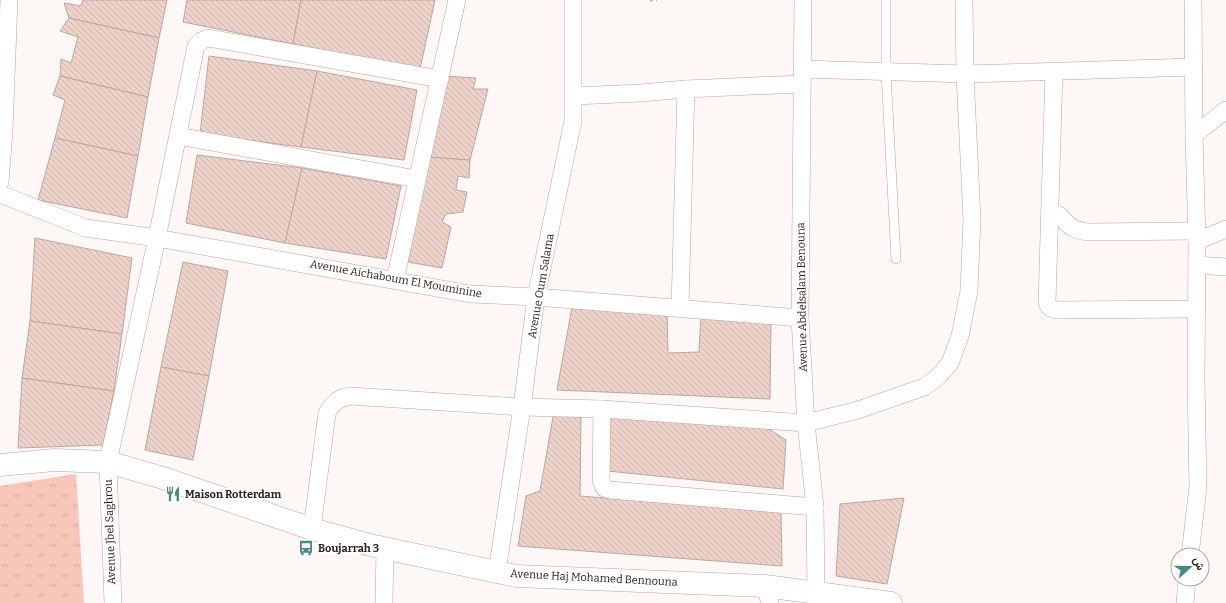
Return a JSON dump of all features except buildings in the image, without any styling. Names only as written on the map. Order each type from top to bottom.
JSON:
[{"type":"street","points":[[0,182],[9,0]]},
{"type":"street","points":[[395,280],[457,0]]},
{"type":"street","name":"Avenue Oum Salama","points":[[497,572],[522,407],[536,297],[573,122],[573,0]]},
{"type":"street","name":"Avenue Abdelsalam Benouna","points":[[803,0],[801,77],[800,318],[806,423],[816,507],[816,594]]},
{"type":"street","points":[[312,529],[327,413],[333,403],[341,398],[350,396],[522,407],[602,409],[806,423],[858,410],[924,387],[938,377],[950,363],[960,336],[969,291],[972,219],[965,74],[964,0]]},
{"type":"street","points":[[1191,547],[1198,487],[1197,236],[1194,135],[1193,0]]},
{"type":"street","name":"Avenue Jbel Saghrou","points":[[114,603],[108,462],[157,238],[196,46],[201,41],[208,38],[440,79]]},
{"type":"street","points":[[574,96],[641,93],[801,77],[886,73],[965,74],[1194,67]]},
{"type":"street","points":[[1054,71],[1047,302],[1049,307],[1052,309],[1197,309]]},
{"type":"street","points":[[680,308],[686,89]]},
{"type":"street","points":[[1194,135],[1226,110]]},
{"type":"street","points":[[178,136],[417,180]]},
{"type":"street","name":"Avenue Aichaboum El Mouminine","points":[[0,194],[86,228],[157,238],[470,294],[536,297],[800,318]]},
{"type":"street","points":[[1050,213],[1059,215],[1067,224],[1077,231],[1197,236],[1226,229]]},
{"type":"street","points":[[1197,265],[1226,266]]},
{"type":"street","points":[[602,409],[601,480],[604,488],[610,490],[816,507]]},
{"type":"street","name":"Avenue Haj Mohamed Bennouna","points":[[0,465],[54,460],[108,462],[163,478],[312,529],[385,549],[516,576],[768,594],[816,594],[890,603]]},
{"type":"street","points":[[384,603],[385,549]]},
{"type":"street","points":[[1185,603],[1186,587]]},
{"type":"lane","points":[[886,0],[886,73],[896,259]]},
{"type":"path","points":[[650,0],[657,0]]},
{"type":"green space","points":[[76,474],[84,603],[0,603],[0,486]]},
{"type":"place","name":"Maison Rotterdam","points":[[173,494]]},
{"type":"place","name":"Boujarrah 3","points":[[306,548]]}]
